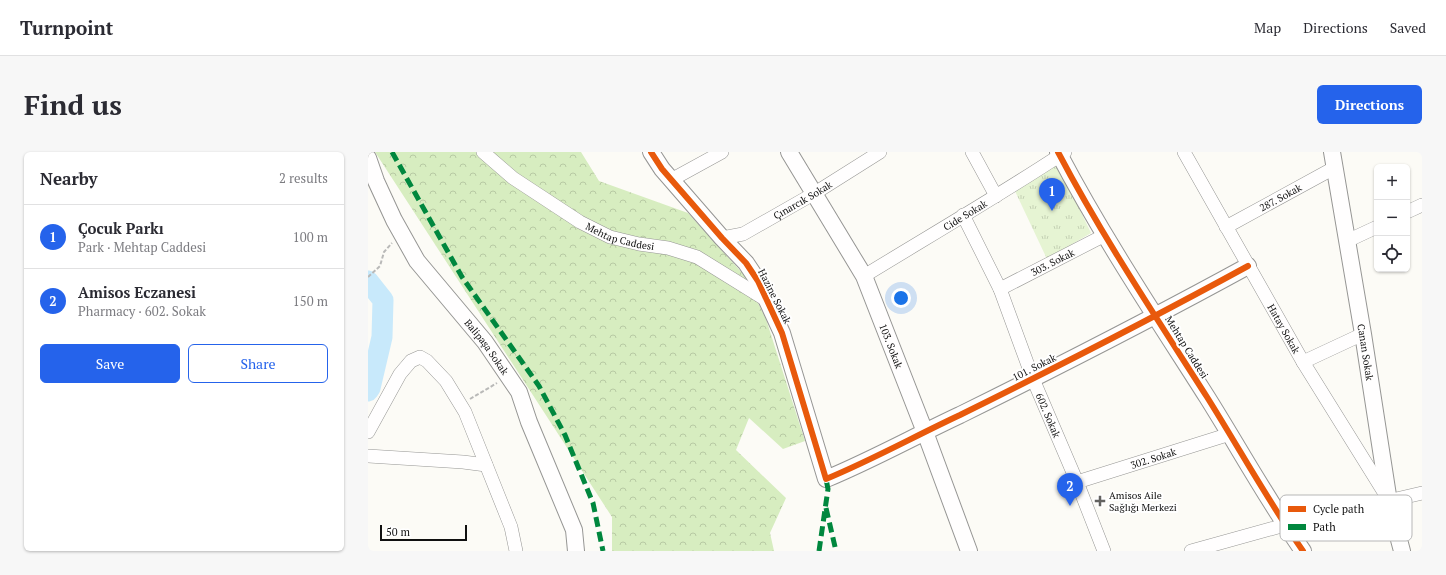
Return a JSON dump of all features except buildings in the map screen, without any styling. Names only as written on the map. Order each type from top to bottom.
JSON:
[{"type":"street","name":"Mehtap Caddesi","points":[[483,152],[513,178],[580,222],[610,237],[639,244],[668,248],[697,258],[768,301]]},
{"type":"street","name":"Hazine Sokak","points":[[651,152],[671,180],[746,263],[758,280],[782,333],[826,479]]},
{"type":"street","points":[[671,180],[722,152]]},
{"type":"street","name":"103. Sokak","points":[[789,152],[864,276],[925,432],[969,551]]},
{"type":"street","name":"Çınarcık Sokak","points":[[722,238],[743,234],[815,193],[880,152]]},
{"type":"street","points":[[972,152],[996,196]]},
{"type":"street","name":"Mehtap Caddesi","points":[[1061,153],[1105,235],[1280,517]]},
{"type":"street","name":"Cide Sokak","points":[[864,276],[996,196],[1061,153]]},
{"type":"street","name":"Hatay Sokak","points":[[1187,153],[1226,227],[1303,362],[1386,495]]},
{"type":"street","name":"Balipaşa Sokak","points":[[368,158],[376,181],[394,220],[417,261],[485,342],[519,392],[529,422],[574,530],[576,551]]},
{"type":"street","name":"287. Sokak","points":[[1226,227],[1333,160]]},
{"type":"street","name":"Canan Sokak","points":[[1333,160],[1389,495]]},
{"type":"street","points":[[1410,211],[1422,205]]},
{"type":"street","name":"602. Sokak","points":[[963,215],[1000,289],[1033,379],[1077,482],[1104,551]]},
{"type":"street","points":[[1347,241],[1374,228]]},
{"type":"street","name":"303. Sokak","points":[[1000,289],[1105,235]]},
{"type":"street","name":"101. Sokak","points":[[826,479],[861,464],[1156,317],[1248,266]]},
{"type":"street","points":[[1303,362],[1363,334]]},
{"type":"street","points":[[368,432],[400,374],[411,361],[420,357],[427,361],[446,380],[465,412],[511,527],[516,551]]},
{"type":"street","name":"302. Sokak","points":[[1077,482],[1230,434]]},
{"type":"street","points":[[368,456],[486,465]]},
{"type":"street","points":[[1412,496],[1422,493]]},
{"type":"street","points":[[1191,551],[1280,526]]},
{"type":"street","name":"Mehtap Caddesi","points":[[1295,541],[1302,551]]},
{"type":"street","name":"Canan Sokak","points":[[1400,541],[1402,551]]},
{"type":"path","points":[[368,277],[380,266],[384,252],[390,244]]},
{"type":"path","points":[[460,404],[509,377]]},
{"type":"green space","points":[[375,152],[581,152],[599,181],[688,213],[744,275],[766,319],[805,441],[783,449],[749,418],[736,450],[786,498],[770,533],[774,551],[612,551],[612,517]]},
{"type":"green space","points":[[1057,162],[1091,233],[1047,259],[1014,189]]},
{"type":"waterway","points":[[368,281],[383,300],[382,337],[368,391]]},
{"type":"marked path","points":[[392,152],[462,277],[539,386],[565,435],[593,503],[603,551]]},
{"type":"marked path","points":[[819,551],[828,489],[826,479]]},
{"type":"marked path","points":[[826,508],[836,551]]},
{"type":"cycle path","points":[[651,152],[662,169],[722,238],[746,263],[758,281],[782,333],[826,479],[877,456],[1033,379],[1248,266]]},
{"type":"cycle path","points":[[1058,152],[1111,245],[1280,516]]},
{"type":"cycle path","points":[[1296,541],[1303,551]]},
{"type":"place","name":"Çocuk Parkı","points":[[1052,211]]},
{"type":"place","name":"Amisos Aile Sağlığı Merkezi","points":[[1100,501]]},
{"type":"place","name":"Amisos Eczanesi","points":[[1070,506]]}]
